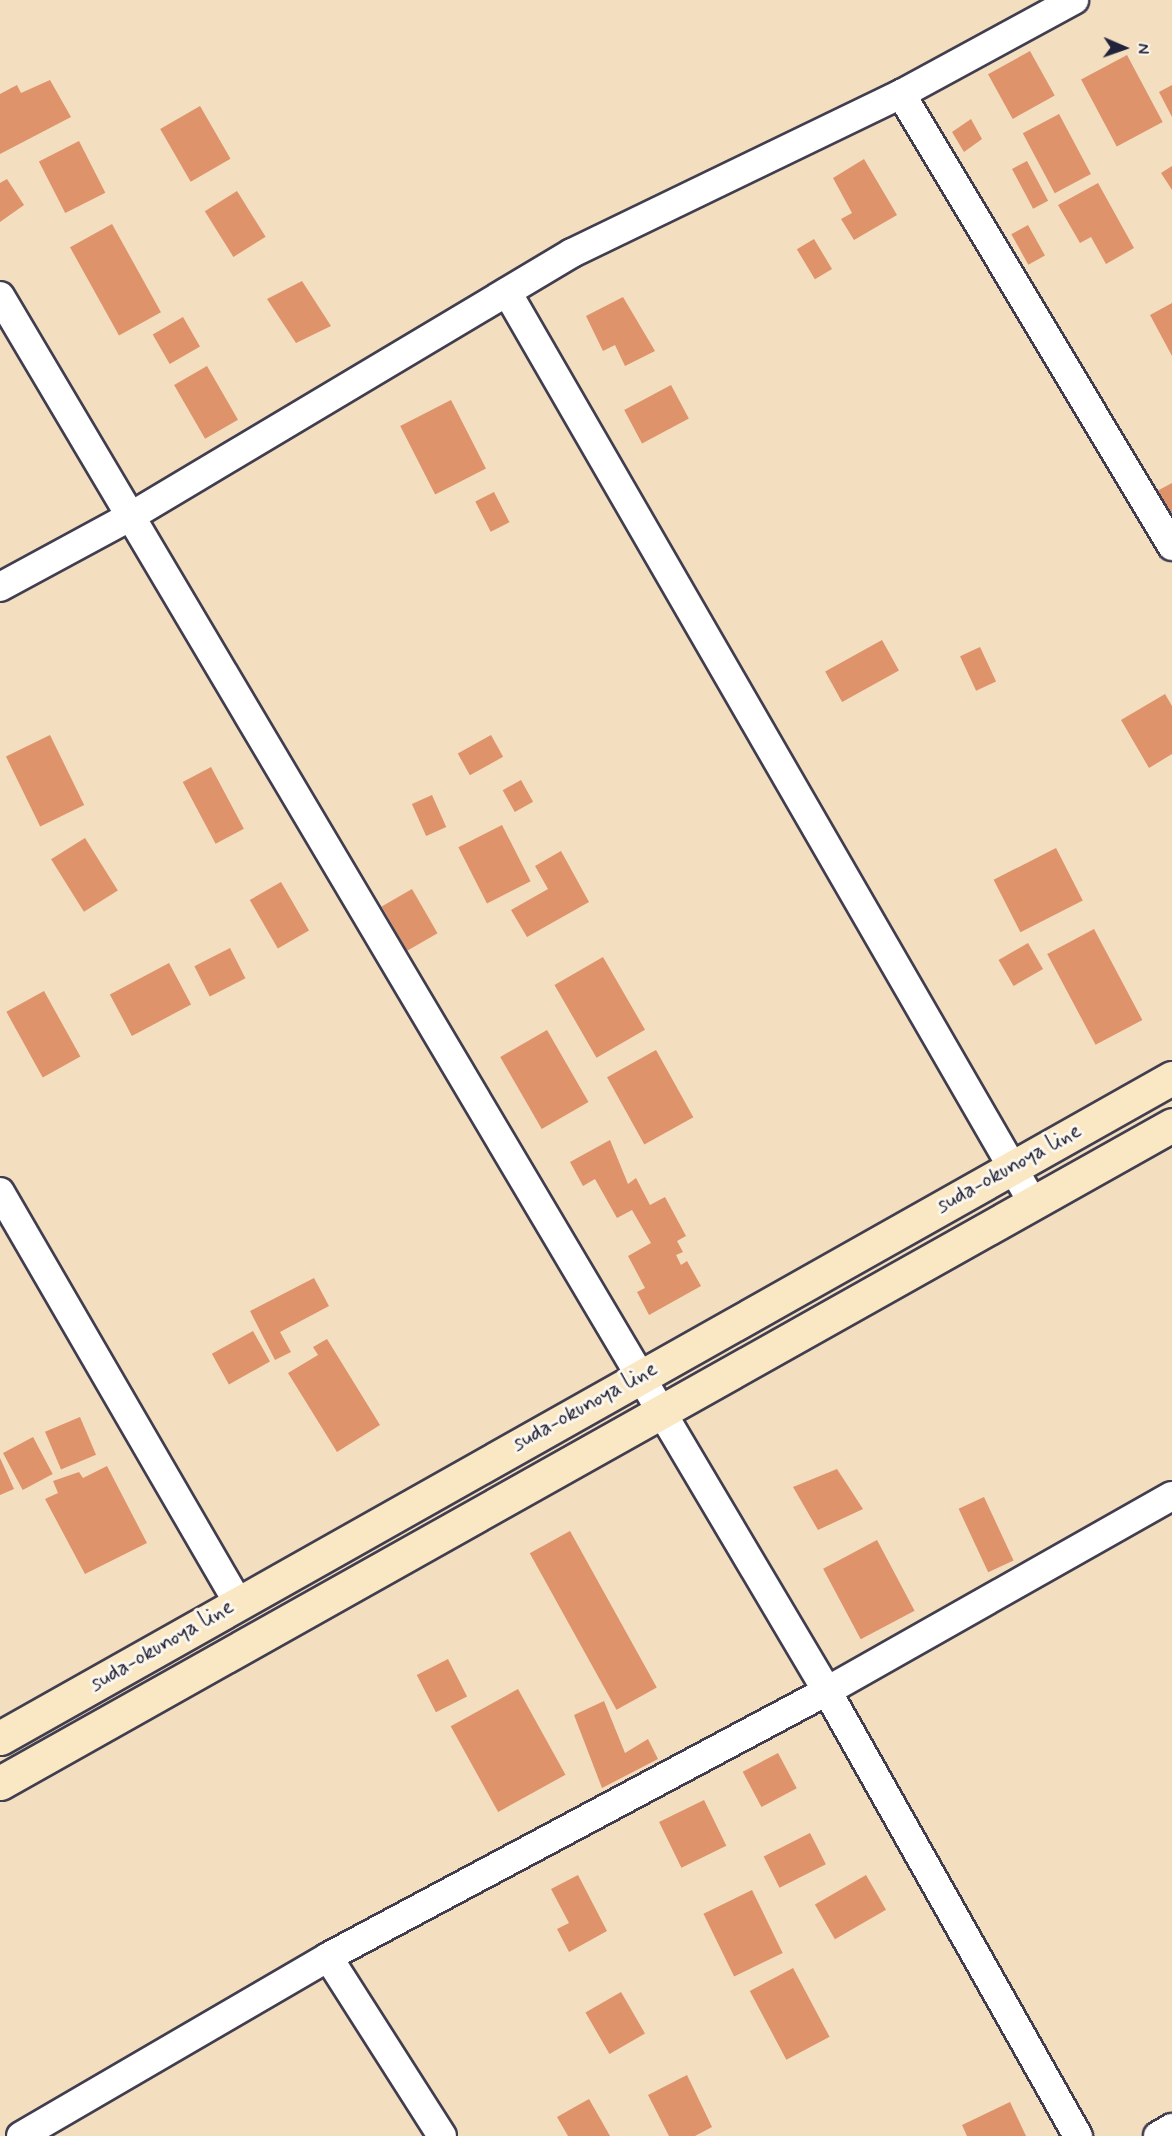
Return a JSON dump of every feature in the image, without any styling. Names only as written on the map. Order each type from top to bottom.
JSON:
[{"type":"main road","name":"suda-okunoya line","points":[[0,1738],[1172,1078]]},
{"type":"main road","name":"suda-okunoya line","points":[[0,1783],[1172,1125]]},
{"type":"street","points":[[0,587],[133,515],[572,253],[901,94],[1074,0]]},
{"type":"street","points":[[901,94],[1172,546]]},
{"type":"street","points":[[507,292],[1033,1203]]},
{"type":"street","points":[[0,296],[133,515],[658,1412],[827,1691],[1078,2136]]},
{"type":"street","points":[[0,1192],[238,1602]]},
{"type":"street","points":[[21,2136],[328,1957],[827,1691],[1172,1496]]},
{"type":"street","points":[[328,1957],[442,2136]]},
{"type":"street","points":[[1158,2136],[1172,2128]]},
{"type":"building","points":[[1030,51],[1055,96],[1013,119],[988,74]]},
{"type":"building","points":[[1127,55],[1163,122],[1117,147],[1081,79]]},
{"type":"building","points":[[50,80],[71,117],[0,154],[0,94],[17,85],[21,93]]},
{"type":"building","points":[[1172,85],[1172,117],[1159,92]]},
{"type":"building","points":[[200,106],[230,159],[191,182],[160,129]]},
{"type":"building","points":[[1059,114],[1091,174],[1055,193],[1023,133]]},
{"type":"building","points":[[971,119],[982,139],[964,152],[952,132]]},
{"type":"building","points":[[79,141],[105,193],[65,213],[39,161]]},
{"type":"building","points":[[864,159],[897,215],[854,240],[841,219],[852,213],[833,178]]},
{"type":"building","points":[[1027,161],[1048,201],[1033,209],[1012,169]]},
{"type":"building","points":[[1172,166],[1172,190],[1161,173]]},
{"type":"building","points":[[7,179],[24,205],[0,222],[0,183]]},
{"type":"building","points":[[1098,183],[1134,248],[1106,264],[1091,237],[1080,243],[1058,205]]},
{"type":"building","points":[[237,191],[266,237],[233,257],[205,211]]},
{"type":"building","points":[[112,224],[161,312],[119,336],[70,247]]},
{"type":"building","points":[[1028,225],[1045,256],[1028,265],[1011,234]]},
{"type":"building","points":[[814,239],[832,269],[815,279],[797,249]]},
{"type":"building","points":[[302,281],[331,326],[296,343],[267,299]]},
{"type":"building","points":[[623,297],[655,351],[625,366],[615,345],[603,351],[586,316]]},
{"type":"building","points":[[1172,303],[1172,356],[1150,315]]},
{"type":"building","points":[[183,317],[200,346],[170,364],[153,334]]},
{"type":"building","points":[[207,366],[238,420],[205,439],[174,385]]},
{"type":"building","points":[[671,385],[689,419],[642,443],[624,410]]},
{"type":"building","points":[[451,400],[486,469],[435,494],[400,426]]},
{"type":"building","points":[[1172,483],[1172,518],[1157,491]]},
{"type":"building","points":[[494,492],[509,522],[491,532],[475,502]]},
{"type":"building","points":[[882,640],[899,671],[842,702],[825,672]]},
{"type":"building","points":[[980,647],[996,681],[976,691],[960,656]]},
{"type":"building","points":[[1165,694],[1172,706],[1172,754],[1149,768],[1121,720]]},
{"type":"building","points":[[50,735],[84,805],[40,827],[6,756]]},
{"type":"building","points":[[491,735],[503,757],[470,775],[458,753]]},
{"type":"building","points":[[211,767],[244,829],[216,844],[183,782]]},
{"type":"building","points":[[521,780],[533,802],[515,812],[503,790]]},
{"type":"building","points":[[432,795],[446,827],[426,836],[412,804]]},
{"type":"building","points":[[502,825],[531,881],[487,903],[458,847]]},
{"type":"building","points":[[85,838],[118,891],[84,912],[51,859]]},
{"type":"building","points":[[1056,848],[1083,901],[1020,932],[994,880]]},
{"type":"building","points":[[561,851],[589,902],[527,937],[511,910],[548,889],[535,866]]},
{"type":"building","points":[[281,882],[309,930],[278,948],[250,900]]},
{"type":"building","points":[[412,889],[438,933],[407,951],[382,907]]},
{"type":"building","points":[[1094,929],[1142,1020],[1096,1045],[1047,954]]},
{"type":"building","points":[[1028,943],[1043,969],[1014,986],[999,960]]},
{"type":"building","points":[[230,948],[245,978],[210,996],[194,966]]},
{"type":"building","points":[[603,957],[645,1030],[597,1058],[555,985]]},
{"type":"building","points":[[169,963],[191,1004],[132,1036],[110,994]]},
{"type":"building","points":[[44,991],[80,1057],[43,1077],[6,1012]]},
{"type":"building","points":[[547,1030],[588,1102],[542,1129],[500,1057]]},
{"type":"building","points":[[656,1050],[693,1117],[644,1144],[607,1077]]},
{"type":"building","points":[[610,1140],[628,1184],[636,1178],[650,1205],[665,1197],[686,1236],[677,1241],[683,1252],[676,1255],[681,1265],[687,1261],[701,1286],[649,1315],[637,1292],[645,1288],[628,1256],[651,1243],[632,1210],[617,1218],[595,1179],[583,1186],[570,1162]]},
{"type":"building","points":[[314,1278],[329,1306],[280,1332],[291,1352],[275,1360],[250,1311]]},
{"type":"building","points":[[253,1331],[270,1362],[229,1384],[212,1354]]},
{"type":"building","points":[[327,1339],[380,1425],[337,1452],[288,1373],[318,1355],[313,1347]]},
{"type":"building","points":[[80,1417],[96,1455],[61,1470],[45,1432]]},
{"type":"building","points":[[33,1437],[53,1474],[23,1490],[3,1453]]},
{"type":"building","points":[[0,1458],[14,1489],[0,1495]]},
{"type":"building","points":[[107,1466],[147,1543],[85,1574],[45,1499],[58,1493],[53,1481],[79,1472],[83,1478]]},
{"type":"building","points":[[837,1469],[863,1509],[818,1530],[793,1487]]},
{"type":"building","points":[[984,1497],[1014,1560],[988,1572],[959,1509]]},
{"type":"building","points":[[570,1531],[657,1688],[617,1710],[530,1553]]},
{"type":"building","points":[[877,1540],[915,1611],[861,1639],[823,1569]]},
{"type":"building","points":[[448,1659],[467,1696],[436,1712],[417,1675]]},
{"type":"building","points":[[518,1689],[566,1775],[498,1812],[451,1726]]},
{"type":"building","points":[[604,1701],[625,1753],[648,1739],[658,1759],[602,1788],[574,1715]]},
{"type":"building","points":[[778,1753],[797,1788],[761,1807],[743,1772]]},
{"type":"building","points":[[704,1800],[726,1846],[681,1868],[659,1822]]},
{"type":"building","points":[[810,1833],[826,1864],[780,1888],[764,1857]]},
{"type":"building","points":[[578,1875],[607,1931],[569,1952],[557,1929],[569,1923],[551,1889]]},
{"type":"building","points":[[866,1875],[886,1910],[835,1939],[815,1904]]},
{"type":"building","points":[[752,1890],[783,1953],[734,1977],[703,1914]]},
{"type":"building","points":[[793,1968],[830,2037],[786,2060],[750,1991]]},
{"type":"building","points":[[621,1992],[645,2034],[609,2054],[585,2012]]},
{"type":"building","points":[[687,2075],[712,2127],[695,2136],[669,2136],[648,2095]]},
{"type":"building","points":[[589,2099],[610,2136],[568,2136],[557,2117]]},
{"type":"building","points":[[1010,2102],[1026,2136],[967,2136],[962,2125]]}]
